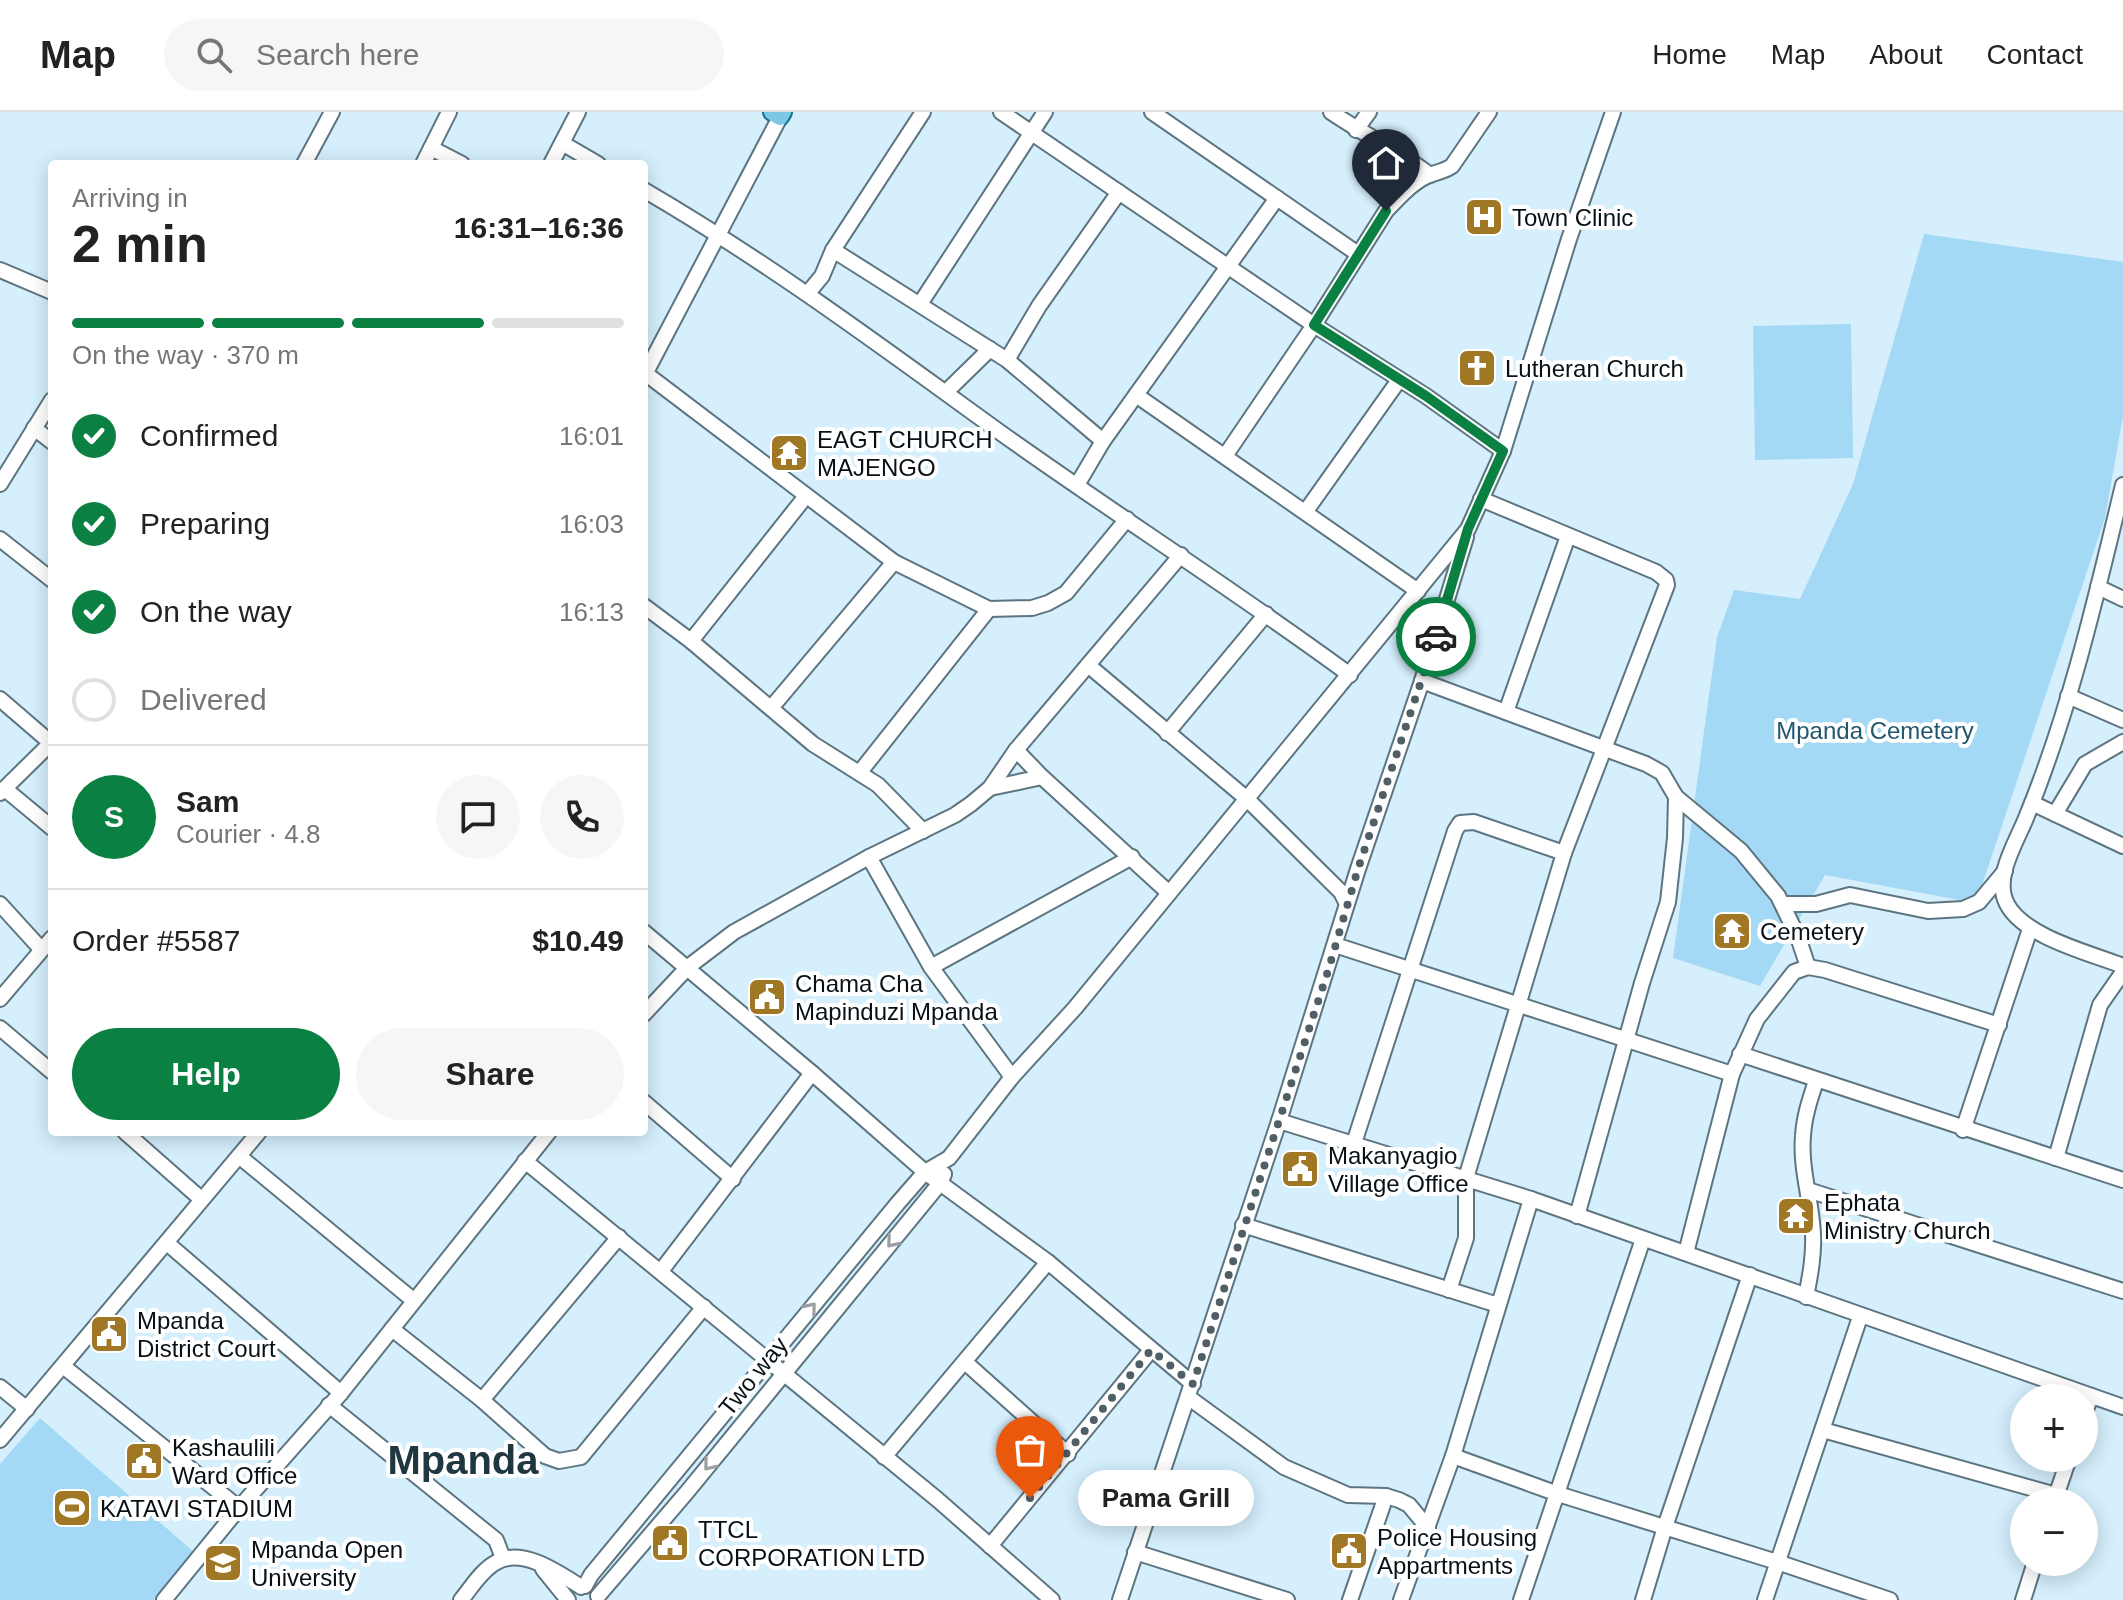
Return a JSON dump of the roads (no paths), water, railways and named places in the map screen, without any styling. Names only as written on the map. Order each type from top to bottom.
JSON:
[{"type":"street","points":[[306,160],[332,112]]},
{"type":"street","points":[[425,160],[449,112]]},
{"type":"street","points":[[553,160],[578,112]]},
{"type":"street","points":[[808,293],[822,276],[833,250],[923,112]]},
{"type":"street","points":[[1001,112],[1503,451]]},
{"type":"street","points":[[920,304],[1045,112]]},
{"type":"street","points":[[1152,112],[1358,254]]},
{"type":"street","points":[[1331,112],[1430,175]]},
{"type":"street","points":[[1356,130],[1369,112]]},
{"type":"street","points":[[1225,456],[1314,325],[1386,211],[1430,175],[1444,172],[1452,166],[1489,112]]},
{"type":"street","points":[[1124,1599],[1135,1552],[1279,1121],[1422,681],[1468,529],[1503,451],[1569,239],[1613,112]]},
{"type":"street","points":[[648,368],[778,114]]},
{"type":"street","points":[[562,143],[591,160]]},
{"type":"street","points":[[431,148],[454,160]]},
{"type":"street","points":[[648,192],[718,233],[808,293],[1000,432],[1350,675]]},
{"type":"street","points":[[1007,360],[1039,306],[1119,192]]},
{"type":"street","points":[[1077,485],[1103,441],[1277,198]]},
{"type":"street","points":[[833,250],[1007,360],[1103,441]]},
{"type":"street","points":[[0,270],[48,290]]},
{"type":"street","points":[[947,391],[990,349]]},
{"type":"street","points":[[648,376],[894,562],[989,609],[1032,608],[1066,593],[1127,519]]},
{"type":"street","points":[[1306,511],[1399,380]]},
{"type":"street","points":[[1136,395],[1418,591]]},
{"type":"street","points":[[0,484],[48,406]]},
{"type":"street","points":[[34,428],[48,439]]},
{"type":"street","points":[[2123,485],[2068,696],[2005,871],[2003,892],[2015,916],[2030,929],[2123,966]]},
{"type":"street","points":[[691,641],[806,496]]},
{"type":"street","points":[[1449,1290],[1466,1238],[1466,1178],[1564,853],[1666,589],[1666,580],[1656,572],[1481,499]]},
{"type":"street","points":[[941,1182],[949,1158],[1012,1077],[1075,1008],[1468,529]]},
{"type":"street","points":[[1506,712],[1568,536]]},
{"type":"street","points":[[0,539],[48,577]]},
{"type":"street","points":[[648,1010],[688,967],[734,932],[869,857],[955,815],[990,788],[1016,750],[1181,555]]},
{"type":"street","points":[[771,708],[894,562]]},
{"type":"street","points":[[2098,587],[2123,599]]},
{"type":"street","points":[[648,609],[691,641],[813,744],[878,785],[923,831]]},
{"type":"street","points":[[860,772],[989,609]]},
{"type":"street","points":[[1167,733],[1266,614]]},
{"type":"street","points":[[1088,665],[1247,799],[1341,892],[1345,900]]},
{"type":"street","points":[[1422,681],[1646,764],[1662,773],[1676,797],[1741,851],[1784,904],[1808,967]]},
{"type":"street","points":[[2068,696],[2123,720]]},
{"type":"street","points":[[0,699],[48,740]]},
{"type":"street","points":[[2055,814],[2085,764],[2123,742]]},
{"type":"street","points":[[48,746],[2,791],[48,825]]},
{"type":"street","points":[[1016,750],[1169,893]]},
{"type":"street","points":[[990,788],[1042,777]]},
{"type":"street","points":[[1577,1216],[1668,902],[1676,797]]},
{"type":"street","points":[[2032,803],[2123,846]]},
{"type":"street","points":[[1354,1143],[1460,823],[1474,822],[1564,853]]},
{"type":"street","points":[[869,857],[931,967],[1012,1077]]},
{"type":"street","points":[[931,967],[1132,857]]},
{"type":"street","points":[[1784,904],[1816,904],[1850,895],[1928,911],[1963,909],[1979,902],[2005,871]]},
{"type":"street","points":[[0,904],[47,943],[0,999]]},
{"type":"street","points":[[1963,1130],[2030,929]]},
{"type":"street","points":[[648,935],[925,1172],[1048,1262],[1151,1350],[1191,1391],[1284,1467],[1348,1495],[1386,1496],[1409,1505],[1428,1528]]},
{"type":"street","points":[[1335,945],[1732,1074]]},
{"type":"street","points":[[1686,1253],[1732,1074],[1757,1019],[1794,972],[1808,967],[1857,979],[1999,1025]]},
{"type":"street","points":[[2056,1158],[2100,1005],[2123,972]]},
{"type":"street","points":[[0,1028],[48,1069]]},
{"type":"street","points":[[1740,1054],[1963,1130],[2123,1180]]},
{"type":"street","points":[[661,1271],[812,1073]]},
{"type":"street","points":[[1806,1297],[1813,1234],[1803,1160],[1803,1136],[1807,1108],[1816,1081]]},
{"type":"street","points":[[648,1105],[733,1179]]},
{"type":"street","points":[[1279,1121],[1531,1199],[2056,1384]]},
{"type":"street","points":[[131,1136],[201,1199]]},
{"type":"street","points":[[0,1440],[256,1136]]},
{"type":"street","points":[[164,1600],[239,1508],[341,1393],[546,1136]]},
{"type":"street","points":[[239,1156],[413,1300]]},
{"type":"street","points":[[538,1562],[570,1600],[574,1591],[583,1586],[925,1172],[949,1158]]},
{"type":"street","points":[[525,1161],[769,1359],[1052,1600]]},
{"type":"street","name":"Two way","points":[[598,1598],[941,1182]]},
{"type":"street","points":[[1808,1190],[2123,1291]]},
{"type":"street","points":[[1401,1600],[1453,1456],[1531,1199]]},
{"type":"street","points":[[1243,1225],[1498,1305]]},
{"type":"street","points":[[482,1400],[619,1237]]},
{"type":"street","points":[[1521,1600],[1643,1239]]},
{"type":"street","points":[[167,1243],[341,1393]]},
{"type":"street","points":[[884,1457],[1048,1262]]},
{"type":"street","points":[[1643,1600],[1750,1275]]},
{"type":"street","points":[[392,1329],[482,1400],[545,1456],[559,1461],[581,1457],[704,1307]]},
{"type":"street","points":[[1765,1600],[1860,1317]]},
{"type":"street","points":[[990,1546],[1151,1350]]},
{"type":"street","points":[[965,1362],[1068,1454]]},
{"type":"street","points":[[63,1366],[239,1508]]},
{"type":"street","points":[[0,1387],[27,1409]]},
{"type":"street","points":[[2098,1398],[2123,1407]]},
{"type":"street","points":[[329,1405],[496,1540],[503,1558]]},
{"type":"street","points":[[1823,1430],[2021,1488]]},
{"type":"street","points":[[1453,1456],[1558,1494],[1890,1600]]},
{"type":"street","points":[[1350,1600],[1386,1496]]},
{"type":"street","points":[[1135,1552],[1287,1600]]},
{"type":"street","points":[[461,1600],[487,1569],[503,1558],[513,1557],[538,1562],[593,1589],[598,1598]]},
{"type":"street","points":[[564,1576],[589,1572],[601,1562]]},
{"type":"street","points":[[2023,1600],[2031,1576]]},
{"type":"place","name":"Town Clinic","points":[[1484,217]]},
{"type":"place","name":"Lutheran Church","points":[[1477,368]]},
{"type":"place","name":"EAGT CHURCH MAJENGO","points":[[789,453]]},
{"type":"place","name":"Cemetery","points":[[1732,931]]},
{"type":"place","name":"Chama Cha Mapinduzi Mpanda","points":[[767,997]]},
{"type":"place","name":"Makanyagio Village Office","points":[[1300,1169]]},
{"type":"place","name":"Ephata Ministry Church","points":[[1796,1216]]},
{"type":"place","name":"Mpanda District Court","points":[[109,1334]]},
{"type":"place","name":"Kashaulili Ward Office","points":[[144,1461]]},
{"type":"place","name":"Pama Grill","points":[[1030,1498]]},
{"type":"place","name":"KATAVI STADIUM","points":[[72,1508]]},
{"type":"place","name":"TTCL CORPORATION LTD","points":[[670,1543]]},
{"type":"place","name":"Police Housing Appartments","points":[[1349,1551]]},
{"type":"place","name":"Mpanda Open University","points":[[223,1563]]},
{"type":"district","name":"Mpanda","points":[[463,1460]]},
{"type":"park label","name":"Mpanda Cemetery","points":[[1875,730]]}]
